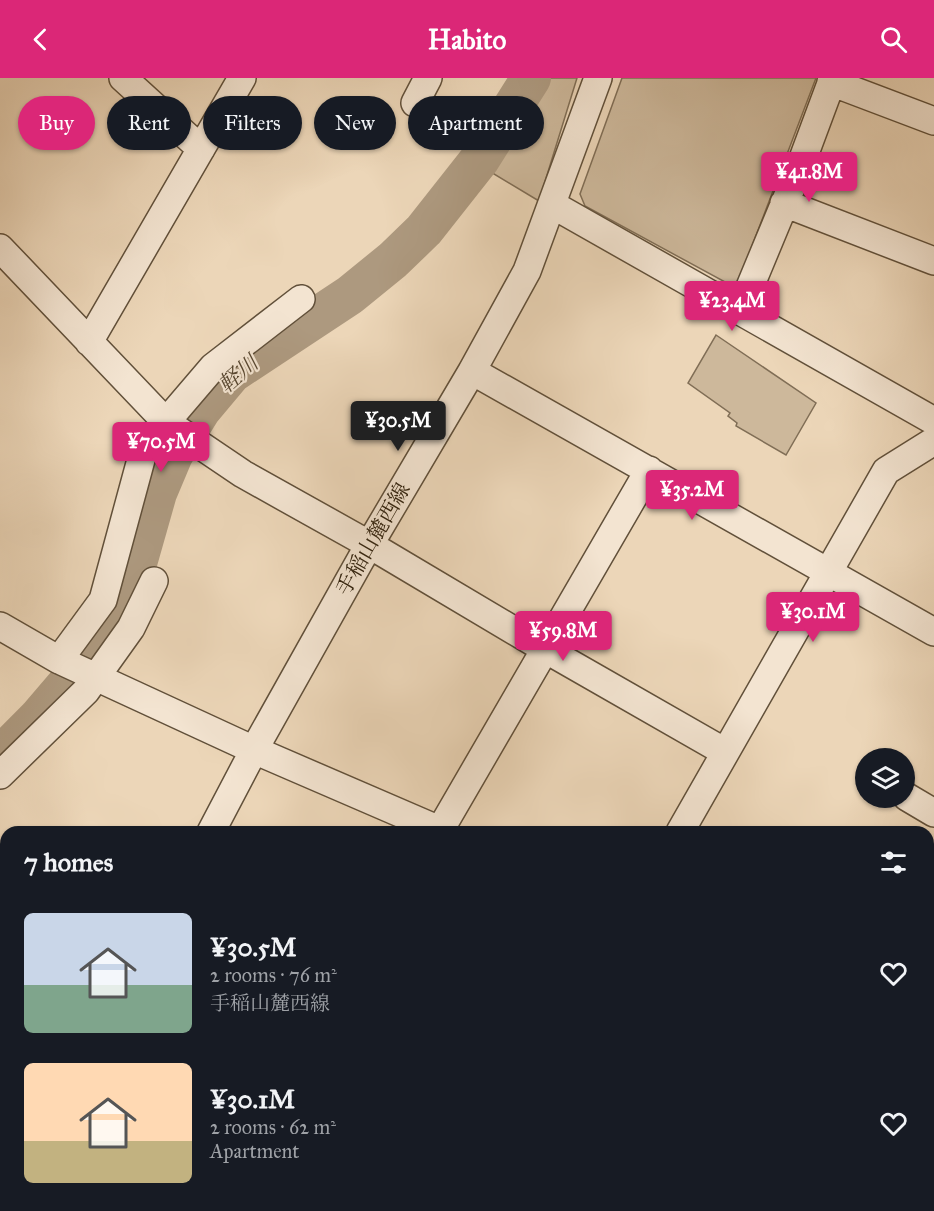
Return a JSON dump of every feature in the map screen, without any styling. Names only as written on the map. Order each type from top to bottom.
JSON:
[{"type":"street","points":[[123,78],[201,149]]},
{"type":"street","points":[[89,342],[242,78]]},
{"type":"street","points":[[419,96],[428,78]]},
{"type":"street","name":"手稲山麓西線","points":[[214,826],[254,750],[527,271],[598,78]]},
{"type":"street","points":[[740,311],[832,80],[934,121]]},
{"type":"street","points":[[784,204],[934,261]]},
{"type":"street","points":[[553,205],[934,421]]},
{"type":"street","points":[[0,248],[180,433],[243,474],[370,545],[725,752]]},
{"type":"street","points":[[59,660],[103,600],[142,456],[180,433],[213,368],[301,299]]},
{"type":"street","points":[[472,371],[934,632]]},
{"type":"street","points":[[683,826],[886,471],[934,441]]},
{"type":"street","points":[[444,826],[649,470]]},
{"type":"street","points":[[0,775],[86,691],[131,628],[154,580]]},
{"type":"street","points":[[0,626],[59,660],[254,750],[427,826]]},
{"type":"street","points":[[915,802],[934,813]]},
{"type":"shaded area","points":[[546,78],[577,78],[539,201],[489,171],[502,150],[544,150],[544,96],[535,96]]},
{"type":"shaded area","points":[[622,78],[816,78],[736,288],[585,206],[580,194]]},
{"type":"shaded area","points":[[716,335],[816,403],[786,455],[736,426],[737,423],[728,416],[730,413],[688,383]]},
{"type":"waterway","name":"軽川","points":[[0,756],[38,718],[85,663],[112,623],[130,588],[157,493],[173,455],[201,410],[232,373],[350,295],[393,260],[424,230],[480,159],[531,78]]}]
